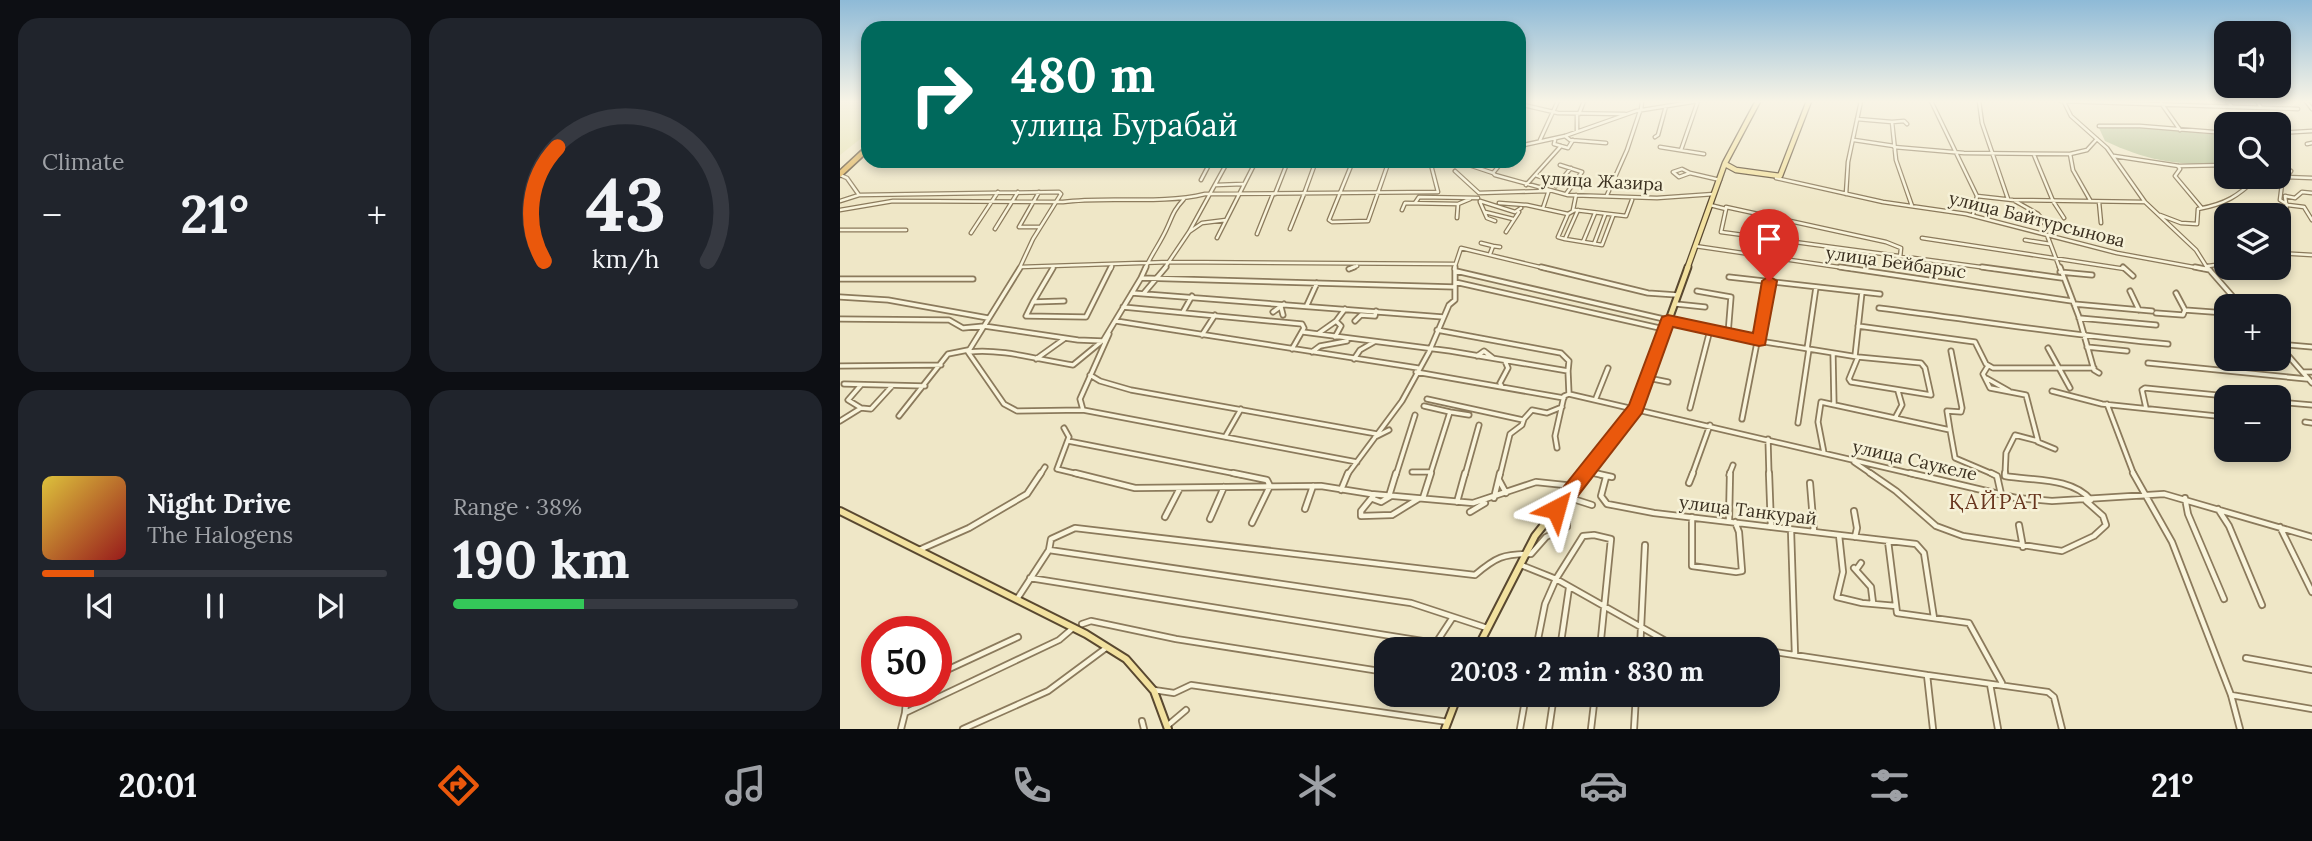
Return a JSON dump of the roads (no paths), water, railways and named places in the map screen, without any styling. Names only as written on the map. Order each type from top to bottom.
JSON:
[{"type":"highway","points":[[840,173],[861,153]]},
{"type":"main road","points":[[1483,637],[1524,554],[1556,509],[1637,408],[1725,164],[1740,135]]},
{"type":"main road","points":[[1725,164],[1736,170],[1780,177],[1796,135]]},
{"type":"main road","points":[[1720,180],[1727,173],[1736,170]]},
{"type":"main road","points":[[840,511],[1107,646],[1137,668],[1154,691],[1167,727]]},
{"type":"main road","points":[[1446,726],[1453,707]]},
{"type":"street","points":[[1540,140],[1543,135]]},
{"type":"street","points":[[1607,195],[1630,135]]},
{"type":"street","points":[[1681,150],[1686,135]]},
{"type":"street","points":[[1846,194],[1848,162],[1855,135]]},
{"type":"street","points":[[1893,135],[1912,206]]},
{"type":"street","points":[[1949,135],[1977,196],[1973,215]]},
{"type":"street","points":[[1987,135],[2010,199],[2038,214],[2043,220],[2041,223]]},
{"type":"street","points":[[2093,135],[2114,156],[2146,202],[2193,247],[2231,294]]},
{"type":"street","points":[[1526,144],[1565,136],[1573,140],[1606,142]]},
{"type":"street","points":[[1556,138],[1554,143],[1568,148],[1573,140]]},
{"type":"street","points":[[1854,140],[1958,153],[2034,155],[2070,154],[2087,150],[2097,139]]},
{"type":"street","points":[[2307,144],[2312,143]]},
{"type":"street","points":[[1526,184],[1561,146]]},
{"type":"street","points":[[1660,147],[1704,154]]},
{"type":"street","points":[[2070,154],[2073,170],[2090,200]]},
{"type":"street","points":[[2034,155],[2064,218]]},
{"type":"street","points":[[2114,156],[2178,166],[2214,165]]},
{"type":"street","points":[[1560,165],[1582,172],[1566,194]]},
{"type":"street","points":[[2178,166],[2180,169],[2175,176],[2201,207]]},
{"type":"street","points":[[1201,180],[1207,168]]},
{"type":"street","points":[[1144,293],[1170,262],[1224,168]]},
{"type":"street","points":[[1217,238],[1252,168]]},
{"type":"street","points":[[1257,234],[1284,168]]},
{"type":"street","points":[[1290,229],[1313,168]]},
{"type":"street","points":[[1350,168],[1329,220],[1337,223],[1365,223],[1386,168]]},
{"type":"street","points":[[840,210],[893,201],[1056,202],[1088,199],[1184,199],[1197,194],[1438,192],[1432,168]]},
{"type":"street","points":[[1478,168],[1549,190],[1543,208]]},
{"type":"street","points":[[1493,173],[1497,168]]},
{"type":"street","points":[[1556,186],[1571,168]]},
{"type":"street","points":[[1455,172],[1473,190],[1483,192],[1479,200]]},
{"type":"street","points":[[840,173],[859,195]]},
{"type":"street","points":[[1690,173],[1720,180]]},
{"type":"street","points":[[1535,175],[1551,180]]},
{"type":"street","name":"улица Байтурсынова","points":[[1780,177],[1846,194],[1973,215],[2134,256],[2209,268]]},
{"type":"street","points":[[2291,177],[2312,178]]},
{"type":"street","points":[[1215,185],[1245,183]]},
{"type":"street","points":[[1425,192],[1437,185]]},
{"type":"street","points":[[2159,215],[2193,225],[2199,222],[2197,211],[2201,207],[2216,206],[2237,197],[2245,189]]},
{"type":"street","points":[[2282,189],[2280,200],[2284,203]]},
{"type":"street","name":"улица Жазира","points":[[1483,192],[1549,190],[1576,195],[1657,198],[1714,194]]},
{"type":"street","points":[[840,201],[859,195],[925,192],[1061,194],[968,351]]},
{"type":"street","points":[[918,201],[925,192]]},
{"type":"street","points":[[971,233],[998,192]]},
{"type":"street","points":[[995,229],[1018,192]]},
{"type":"street","points":[[1039,192],[1018,227],[1040,228]]},
{"type":"street","points":[[2280,193],[2285,197],[2297,197],[2304,192],[2312,193]]},
{"type":"street","points":[[893,201],[900,193]]},
{"type":"street","points":[[1565,239],[1575,210],[1576,195]]},
{"type":"street","points":[[1977,196],[2146,202]]},
{"type":"street","points":[[1415,203],[1419,197],[1462,198],[1479,200],[1490,206],[1516,212],[1523,207]]},
{"type":"street","points":[[2285,197],[2285,203]]},
{"type":"street","points":[[1457,218],[1462,198]]},
{"type":"street","points":[[1083,410],[1080,399],[1109,332],[1167,229],[1172,212],[1184,199]]},
{"type":"street","points":[[1402,211],[1405,204],[1459,204],[1470,199]]},
{"type":"street","points":[[1479,200],[1487,218],[1495,221]]},
{"type":"street","points":[[1613,216],[1602,245],[1558,237],[1568,214],[1575,210],[1626,216],[1632,200]]},
{"type":"street","points":[[2098,202],[2101,223]]},
{"type":"street","points":[[1499,203],[1568,214]]},
{"type":"street","points":[[1710,205],[1786,218],[1886,242],[1902,248],[1900,258]]},
{"type":"street","points":[[2291,205],[2304,207],[2311,218]]},
{"type":"street","points":[[1484,211],[1490,206]]},
{"type":"street","points":[[1506,232],[1523,207]]},
{"type":"street","points":[[1725,207],[1721,232],[2062,278]]},
{"type":"street","points":[[1484,211],[1514,220]]},
{"type":"street","points":[[1583,242],[1595,213]]},
{"type":"street","points":[[1594,244],[1605,215]]},
{"type":"street","points":[[1195,221],[1202,223],[1226,220]]},
{"type":"street","points":[[2009,220],[2011,226]]},
{"type":"street","points":[[1189,232],[1196,230],[1202,223]]},
{"type":"street","points":[[840,230],[906,230]]},
{"type":"street","points":[[2047,235],[2079,318],[2094,368],[2099,373]]},
{"type":"street","points":[[1922,238],[2123,267],[2133,276]]},
{"type":"street","points":[[2025,240],[2050,244]]},
{"type":"street","points":[[1481,243],[1500,247]]},
{"type":"street","points":[[1490,254],[1493,246]]},
{"type":"street","name":"улица Бейбарыс","points":[[1695,246],[2073,302],[2183,315],[2185,310],[2214,312]]},
{"type":"street","points":[[1341,487],[1402,401],[1430,349],[1443,317],[1455,300],[1455,264],[1461,248],[1648,293],[1677,295]]},
{"type":"street","points":[[2291,254],[2312,255]]},
{"type":"street","points":[[1020,267],[1147,265],[1170,262],[1351,266],[1455,264]]},
{"type":"street","points":[[1054,268],[1026,316],[1086,317],[1112,266]]},
{"type":"street","points":[[2209,268],[2214,267]]},
{"type":"street","points":[[1456,271],[1759,341],[1856,357],[1921,363],[1927,374],[1930,396],[1850,380],[1856,357],[1862,292]]},
{"type":"street","points":[[2060,272],[2092,275]]},
{"type":"street","points":[[1729,277],[1880,295]]},
{"type":"street","points":[[1141,278],[1455,284],[1664,329]]},
{"type":"street","points":[[840,279],[972,279]]},
{"type":"street","points":[[1742,419],[1769,281]]},
{"type":"street","points":[[1307,305],[1317,283]]},
{"type":"street","points":[[1798,423],[1816,287]]},
{"type":"street","points":[[1183,295],[1186,290]]},
{"type":"street","points":[[1697,291],[1731,297],[1728,334]]},
{"type":"street","points":[[2130,291],[2139,310]]},
{"type":"street","points":[[1132,293],[1443,317]]},
{"type":"street","points":[[1154,293],[1159,300]]},
{"type":"street","points":[[2176,293],[2185,310]]},
{"type":"street","points":[[1183,312],[1192,296]]},
{"type":"street","points":[[840,297],[888,300],[988,318]]},
{"type":"street","points":[[1033,302],[1064,302]]},
{"type":"street","points":[[1674,304],[1705,307]]},
{"type":"street","points":[[1273,312],[1283,305]]},
{"type":"street","points":[[1283,305],[1283,315]]},
{"type":"street","points":[[1123,307],[1302,324],[1303,332],[1292,349]]},
{"type":"street","points":[[1879,308],[2168,344]]},
{"type":"street","points":[[1319,334],[1336,321],[1345,309]]},
{"type":"street","points":[[1354,320],[1358,315],[1375,316],[1376,311]]},
{"type":"street","points":[[1202,335],[1215,315]]},
{"type":"street","points":[[2079,318],[2156,326]]},
{"type":"street","points":[[840,319],[949,320],[963,328],[984,326],[1065,339],[1103,341]]},
{"type":"street","points":[[1115,321],[1354,359],[1564,398]]},
{"type":"street","points":[[1333,337],[1341,326],[1336,321]]},
{"type":"street","points":[[1858,326],[1975,342],[1988,366]]},
{"type":"street","points":[[1437,330],[1561,353],[1569,361],[1569,394],[1564,398],[1555,436],[1557,448]]},
{"type":"street","points":[[1690,408],[1710,330]]},
{"type":"street","points":[[899,416],[948,354],[990,349],[1034,360],[1073,365],[1103,341],[1109,332]]},
{"type":"street","points":[[1303,332],[1477,356],[1480,351],[1488,352],[1493,358],[1567,371]]},
{"type":"street","points":[[1333,337],[1338,342]]},
{"type":"street","points":[[1034,360],[1065,339]]},
{"type":"street","points":[[1311,352],[1320,346],[1353,340]]},
{"type":"street","points":[[1354,359],[1360,350],[1374,342]]},
{"type":"street","points":[[2291,345],[2312,347]]},
{"type":"street","points":[[2087,347],[2127,351]]},
{"type":"street","points":[[2048,348],[2070,388]]},
{"type":"street","points":[[968,351],[1004,404],[1017,411],[1083,410],[1357,462]]},
{"type":"street","points":[[1951,351],[1962,408],[1961,412],[1947,411],[1957,460],[1999,478],[2005,476],[2070,485],[2086,491],[2091,499]]},
{"type":"street","points":[[1833,353],[1834,404]]},
{"type":"street","points":[[2291,359],[2312,383]]},
{"type":"street","points":[[1502,387],[1500,383],[1508,369],[1504,360]]},
{"type":"street","points":[[2148,363],[2308,379]]},
{"type":"street","points":[[840,366],[941,365]]},
{"type":"street","points":[[1988,366],[2060,370],[2094,368]]},
{"type":"street","points":[[1988,366],[1983,376],[1990,388],[2026,395],[2038,442]]},
{"type":"street","points":[[1596,398],[1608,368]]},
{"type":"street","points":[[2301,371],[2312,372]]},
{"type":"street","points":[[1927,374],[1934,376]]},
{"type":"street","points":[[1090,375],[1100,382],[1132,390],[1377,434],[1391,430]]},
{"type":"street","points":[[1648,378],[1668,382]]},
{"type":"street","points":[[844,384],[925,386]]},
{"type":"street","points":[[861,385],[848,400],[861,408],[871,409],[892,386]]},
{"type":"street","points":[[2146,408],[2142,390],[2145,388],[2214,395]]},
{"type":"street","points":[[1895,418],[1902,405],[1897,390]]},
{"type":"street","points":[[2052,391],[2107,404],[2214,416]]},
{"type":"street","name":"улица Саукеле","points":[[1569,394],[1596,398],[2001,494],[2034,500],[2084,500],[2164,494],[2312,537]]},
{"type":"street","points":[[1427,399],[1524,419]]},
{"type":"street","points":[[1824,453],[1822,439],[1817,430],[1821,401],[1950,429]]},
{"type":"street","points":[[2291,403],[2312,405]]},
{"type":"street","points":[[2107,404],[2124,452],[2144,495],[2172,542],[2231,695],[2240,729]]},
{"type":"street","points":[[1424,406],[1469,415]]},
{"type":"street","points":[[1494,498],[1510,434],[1522,425],[1532,410],[1547,413],[1562,407]]},
{"type":"street","points":[[840,421],[861,408]]},
{"type":"street","points":[[1225,437],[1241,409]]},
{"type":"street","points":[[1373,496],[1361,511],[1361,516],[1386,518],[1420,499],[1450,412]]},
{"type":"street","points":[[1373,496],[1374,502],[1381,502],[1390,496],[1415,415]]},
{"type":"street","points":[[2305,422],[2312,423]]},
{"type":"street","points":[[1457,502],[1479,425]]},
{"type":"street","points":[[1689,483],[1710,425]]},
{"type":"street","points":[[1064,428],[1068,433],[1068,441],[1057,466],[1059,471],[1135,488],[1313,486],[1341,487],[1373,496]]},
{"type":"street","points":[[2005,476],[2006,453],[2015,435],[2022,433],[2055,449]]},
{"type":"street","points":[[1768,439],[1771,527]]},
{"type":"street","points":[[1068,441],[1261,478],[1270,486]]},
{"type":"street","points":[[1850,459],[1896,491],[1936,526],[1974,539],[2062,551],[2106,525],[2103,516],[2084,500]]},
{"type":"street","points":[[1692,517],[1692,566],[1715,566],[1732,572],[1742,570],[1740,531],[1732,522],[1729,475],[1733,465]]},
{"type":"street","points":[[919,550],[968,528],[1027,494],[1045,467]]},
{"type":"street","name":"улица Танкурай","points":[[1589,469],[1609,477],[1601,496],[1604,503],[1692,517],[1916,544],[1924,553],[1934,618]]},
{"type":"street","points":[[1412,472],[1431,472]]},
{"type":"street","points":[[1499,477],[1506,493]]},
{"type":"street","points":[[1999,478],[2001,494]]},
{"type":"street","points":[[1390,496],[1457,502],[1486,501],[1536,482],[1576,486]]},
{"type":"street","points":[[1810,483],[1814,532]]},
{"type":"street","points":[[1252,523],[1270,486]]},
{"type":"street","points":[[1305,509],[1313,486]]},
{"type":"street","points":[[1210,519],[1224,487]]},
{"type":"street","points":[[1165,517],[1180,488]]},
{"type":"street","points":[[1567,497],[1592,505]]},
{"type":"street","points":[[2185,498],[2188,514],[2224,598]]},
{"type":"street","points":[[1470,512],[1480,508],[1486,501]]},
{"type":"street","points":[[1017,599],[1049,550],[1051,539],[1075,528],[1475,575],[1496,558],[1537,550],[1546,537],[1567,527],[1567,518],[1556,509]]},
{"type":"street","points":[[2218,509],[2230,526],[2262,605]]},
{"type":"street","points":[[1854,511],[1857,528],[1855,537]]},
{"type":"street","points":[[2019,524],[2023,547]]},
{"type":"street","points":[[2280,527],[2312,592]]},
{"type":"street","points":[[1791,530],[1795,655]]},
{"type":"street","points":[[1538,637],[1545,604],[1556,579],[1583,537],[1594,535],[1611,539],[1601,637]]},
{"type":"street","points":[[1839,535],[1843,572],[1837,597],[1896,606]]},
{"type":"street","points":[[1888,541],[1899,614],[1969,623],[1994,681],[1998,729]]},
{"type":"street","points":[[1641,637],[1645,545]]},
{"type":"street","points":[[1049,550],[1410,603],[1487,628]]},
{"type":"street","points":[[1519,564],[1556,579],[1660,637]]},
{"type":"street","points":[[1861,564],[1855,569],[1869,583],[1873,591],[1873,603]]},
{"type":"street","points":[[1030,578],[1380,637]]},
{"type":"street","points":[[1562,637],[1569,588]]},
{"type":"street","points":[[1439,637],[1453,617]]},
{"type":"street","points":[[1082,624],[1091,621],[1176,639],[1374,670]]},
{"type":"street","points":[[905,713],[1059,640],[1073,628]]},
{"type":"street","points":[[952,668],[1018,637]]},
{"type":"street","points":[[967,728],[1048,691],[1107,646]]},
{"type":"street","points":[[1780,653],[1927,676],[1994,681],[2052,693],[2062,729]]},
{"type":"street","points":[[2246,658],[2312,670]]},
{"type":"street","points":[[1927,676],[1933,729]]},
{"type":"street","points":[[1154,691],[1174,692],[1191,685],[1446,726]]},
{"type":"street","points":[[2231,695],[2312,709]]},
{"type":"street","points":[[901,729],[906,707]]},
{"type":"street","points":[[1520,729],[1524,707]]},
{"type":"street","points":[[1549,729],[1552,707]]},
{"type":"street","points":[[1591,729],[1594,707]]},
{"type":"street","points":[[1634,729],[1635,707]]},
{"type":"street","points":[[1167,727],[1186,710]]},
{"type":"street","points":[[1142,721],[1144,729]]},
{"type":"district","name":"ҚАЙРАТ","points":[[1996,501]]}]
